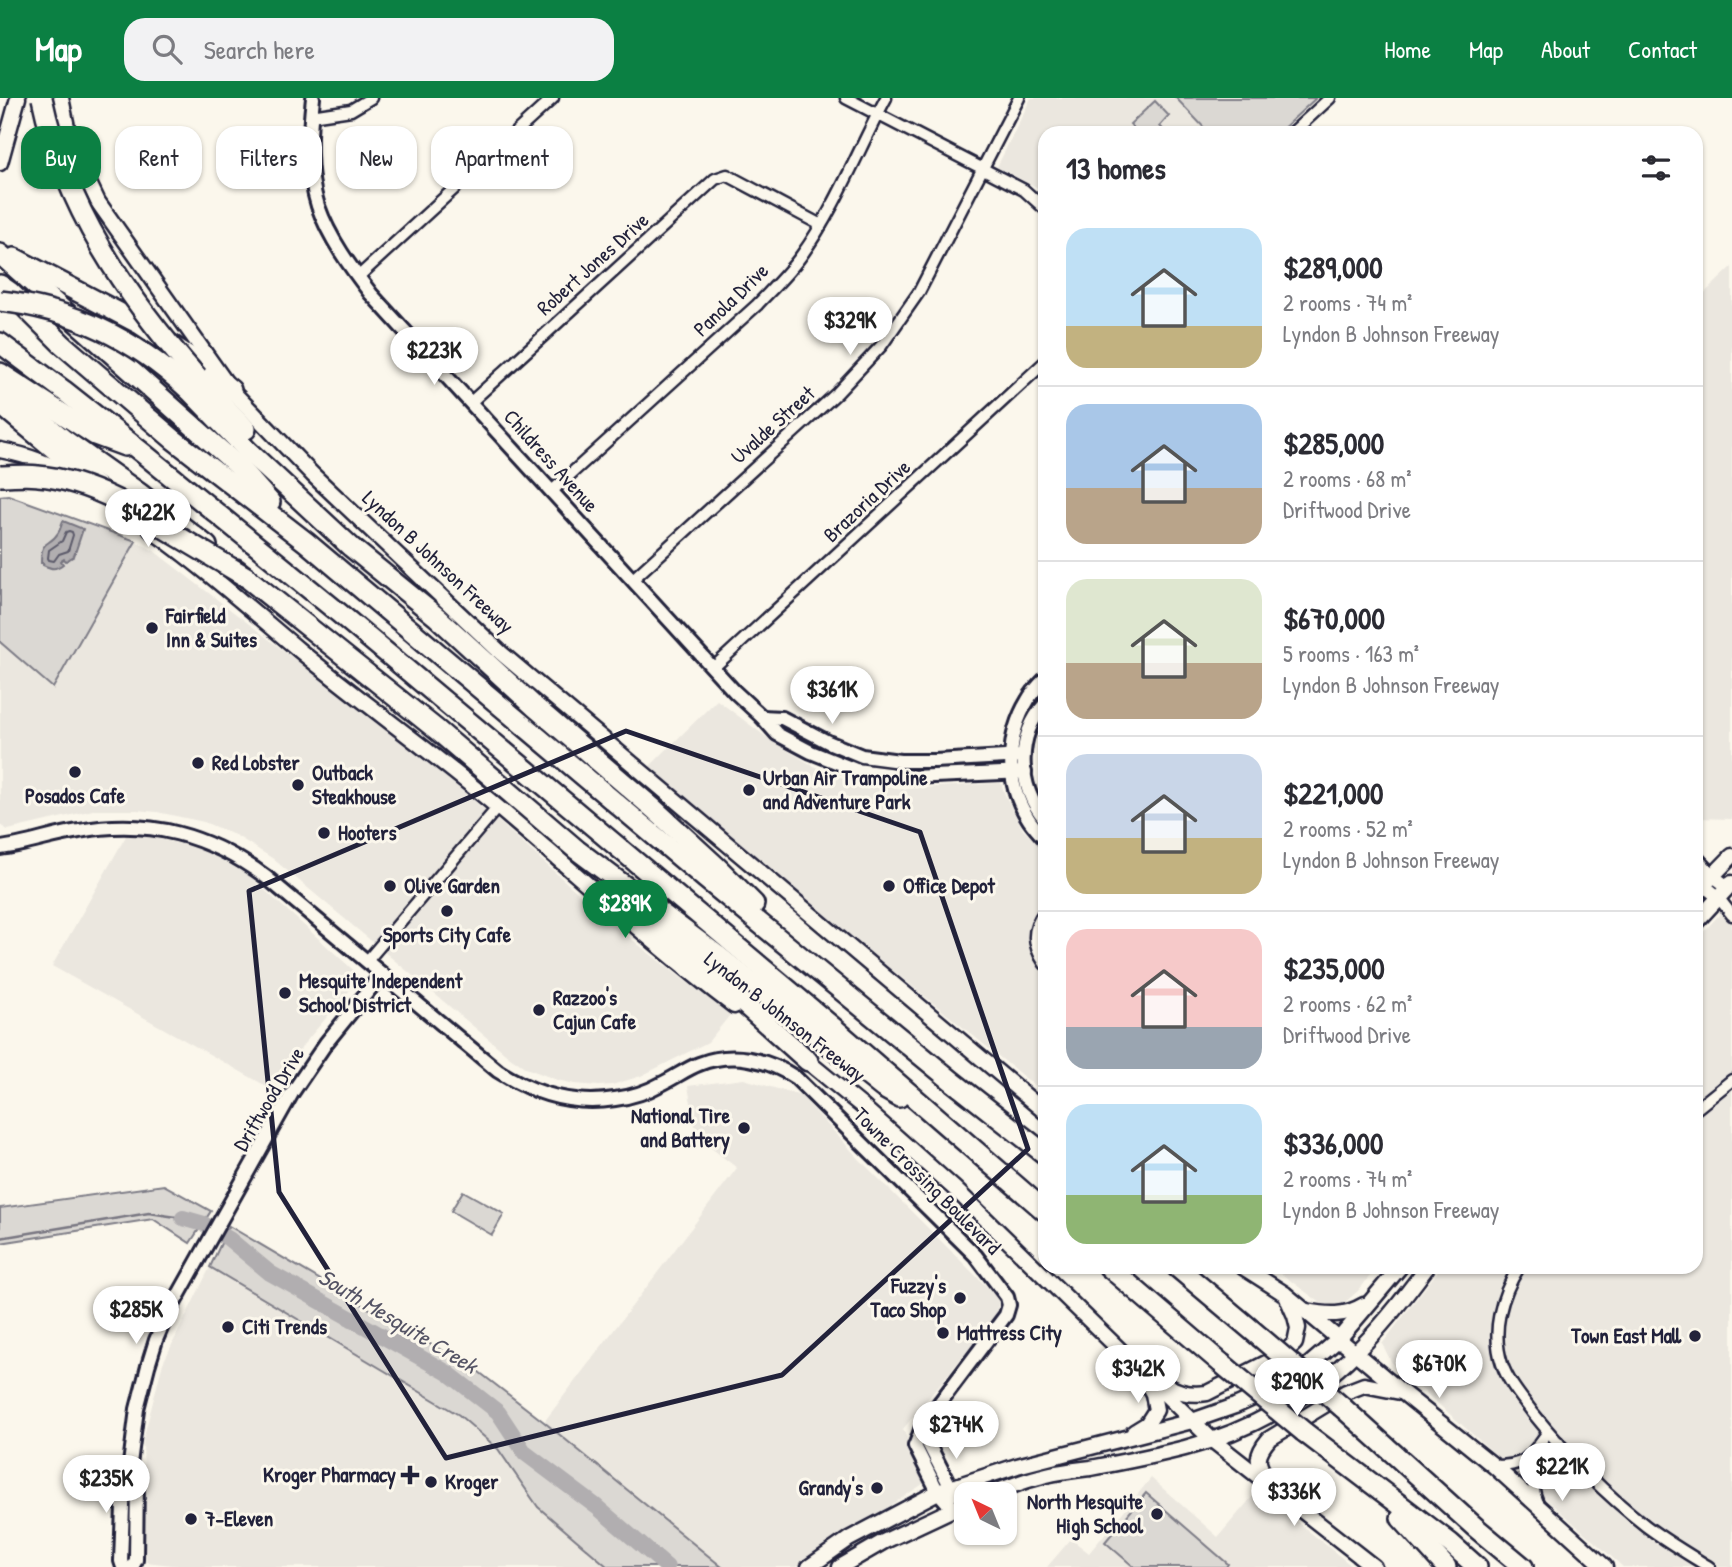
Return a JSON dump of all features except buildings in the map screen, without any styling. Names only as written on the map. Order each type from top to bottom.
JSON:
[{"type":"highway","points":[[42,98],[61,165],[103,253],[192,383],[249,452],[351,547],[437,617],[535,707],[699,850],[771,921],[799,955]]},
{"type":"highway","points":[[0,252],[140,324],[194,360],[231,390]]},
{"type":"highway","points":[[0,252],[237,466],[306,542]]},
{"type":"highway","points":[[0,285],[62,344],[173,439],[306,542],[695,870],[1038,1149]]},
{"type":"highway","points":[[0,300],[60,312],[92,324],[131,344],[192,383]]},
{"type":"highway","name":"Lyndon B Johnson Freeway","points":[[0,343],[144,454],[339,613],[835,1029],[1038,1206]]},
{"type":"highway","points":[[0,373],[95,435],[144,454]]},
{"type":"highway","points":[[0,386],[62,439],[139,493],[248,578],[437,730],[596,865],[717,955],[883,1088],[938,1117]]},
{"type":"highway","points":[[0,404],[118,507]]},
{"type":"highway","points":[[0,476],[37,475],[94,489],[248,578]]},
{"type":"highway","points":[[596,865],[635,906],[808,1061]]},
{"type":"highway","points":[[1117,1274],[1304,1432],[1450,1543],[1477,1567]]},
{"type":"highway","points":[[1185,1274],[1342,1407],[1523,1567]]},
{"type":"highway","points":[[1365,1479],[1446,1567]]},
{"type":"highway","points":[[1501,1548],[1534,1567]]},
{"type":"main road","points":[[1,159],[18,98]]},
{"type":"main road","name":"Lyndon B Johnson Freeway","points":[[61,98],[68,132],[98,202],[231,390],[313,475],[501,653],[1038,1106]]},
{"type":"main road","name":"Lyndon B Johnson Freeway","points":[[0,450],[35,458],[52,466],[118,507],[234,594],[309,658],[498,807],[680,964],[808,1061],[863,1107],[955,1189],[1038,1270]]},
{"type":"main road","points":[[1703,882],[1732,856]]},
{"type":"main road","points":[[1703,915],[1728,890]]},
{"type":"main road","name":"Lyndon B Johnson Freeway","points":[[1042,1274],[1212,1440],[1374,1567]]},
{"type":"main road","points":[[1254,1274],[1285,1294],[1494,1466],[1605,1567]]},
{"type":"main road","points":[[809,1567],[844,1542],[944,1490],[1017,1466],[1192,1421],[1264,1393],[1305,1368],[1339,1339],[1394,1274]]},
{"type":"main road","points":[[1017,1484],[1040,1476],[1129,1461],[1212,1440],[1261,1418],[1302,1395],[1356,1353],[1393,1313],[1422,1274]]},
{"type":"main road","points":[[1143,1373],[1182,1393],[1194,1395],[1207,1393],[1282,1355],[1294,1343],[1298,1328],[1285,1294]]},
{"type":"main road","points":[[1305,1311],[1325,1315],[1353,1312],[1374,1299]]},
{"type":"main road","points":[[1122,1440],[1147,1424],[1157,1407],[1143,1373]]},
{"type":"main road","points":[[1283,1497],[1261,1470],[1261,1448],[1269,1439],[1346,1392],[1364,1385],[1402,1392]]},
{"type":"main road","points":[[840,1567],[883,1542],[954,1507]]},
{"type":"main road","points":[[844,1542],[854,1558]]},
{"type":"street","name":"Childress Avenue","points":[[313,98],[310,156],[318,206],[329,230],[358,277],[735,692],[777,734],[811,752],[856,770],[911,777],[1018,772]]},
{"type":"street","points":[[311,116],[351,110],[371,98]]},
{"type":"street","points":[[358,277],[553,98]]},
{"type":"street","points":[[846,98],[1024,190],[1038,203]]},
{"type":"street","name":"Panola Drive","points":[[552,491],[757,305],[800,257],[821,225],[886,98]]},
{"type":"street","name":"Uvalde Street","points":[[633,579],[837,393],[882,345],[919,292],[1019,98]]},
{"type":"street","points":[[1300,126],[1330,98]]},
{"type":"street","name":"Robert Jones Drive","points":[[471,402],[715,179],[727,175],[821,225]]},
{"type":"street","name":"Brazoria Drive","points":[[713,667],[1038,369]]},
{"type":"street","points":[[1038,686],[1028,698],[1017,721],[1011,746],[1017,757],[1017,796],[1028,819],[1038,831]]},
{"type":"street","points":[[1017,757],[1038,712]]},
{"type":"street","name":"Childress Avenue","points":[[762,717],[782,718],[862,756],[903,761],[1017,757]]},
{"type":"street","points":[[901,776],[903,761]]},
{"type":"street","points":[[1018,772],[1038,808]]},
{"type":"street","points":[[366,961],[498,807]]},
{"type":"street","name":"Towne Crossing Boulevard","points":[[0,848],[102,827],[148,828],[187,835],[217,846],[267,877],[498,1071],[519,1084],[559,1098],[615,1100],[657,1086],[698,1064],[730,1058],[773,1064],[796,1078],[976,1256],[1007,1297],[1009,1305],[1006,1315],[921,1428],[915,1446],[944,1490],[954,1500]]},
{"type":"street","points":[[1703,883],[1728,890],[1732,915]]},
{"type":"street","points":[[1038,920],[1035,938],[1038,953]]},
{"type":"street","name":"Driftwood Drive","points":[[131,1464],[137,1409],[164,1321],[312,1062],[382,974]]},
{"type":"street","points":[[1703,1103],[1732,1080]]},
{"type":"street","points":[[1515,1274],[1499,1315],[1499,1349],[1508,1378],[1548,1432],[1605,1490],[1646,1526],[1709,1567]]},
{"type":"street","points":[[1494,1466],[1511,1466],[1524,1461],[1548,1432]]},
{"type":"street","points":[[1539,1506],[1532,1489],[1532,1477],[1558,1442]]},
{"type":"street","points":[[123,1567],[124,1479],[131,1464]]},
{"type":"street","points":[[131,1464],[137,1479],[136,1560],[132,1567]]},
{"type":"highlighted area","points":[[626,731],[920,832],[1028,1149],[782,1375],[446,1458],[279,1192],[249,891]]},
{"type":"shaded area","points":[[1031,98],[1176,98],[1202,126],[1038,126],[1038,188],[997,167]]},
{"type":"shaded area","points":[[1176,98],[1316,98],[1286,126],[1202,126]]},
{"type":"shaded area","points":[[1155,101],[1169,116],[1160,126],[1130,124]]},
{"type":"shaded area","points":[[1732,267],[1732,819],[1703,818],[1703,294]]},
{"type":"shaded area","points":[[8,495],[136,541],[154,551],[418,754],[598,911],[730,1015],[708,1042],[641,1076],[599,1086],[557,1080],[526,1068],[510,1057],[272,858],[237,836],[204,822],[137,810],[93,810],[8,830],[0,825],[0,496]]},
{"type":"shaded area","points":[[8,495],[136,541],[53,688],[0,642],[0,496]]},
{"type":"shaded area","points":[[717,700],[773,742],[829,775],[903,789],[1001,783],[1023,830],[1038,844],[1038,1088],[646,770]]},
{"type":"shaded area","points":[[126,836],[151,837],[201,850],[248,875],[361,977],[303,1045],[277,1092],[52,966]]},
{"type":"shaded area","points":[[1732,901],[1732,1567],[1623,1567],[1392,1363],[1382,1344],[1436,1274],[1703,1274],[1703,932]]},
{"type":"shaded area","points":[[744,1079],[801,1096],[863,1163],[1000,1300],[995,1317],[903,1429],[926,1482],[797,1567],[722,1567],[544,1422],[737,1168],[697,1137],[688,1086]]},
{"type":"shaded area","points":[[164,1185],[211,1211],[190,1243],[153,1219],[0,1243],[0,1208]]},
{"type":"shaded area","points":[[463,1191],[504,1214],[492,1235],[451,1211]]},
{"type":"shaded area","points":[[229,1226],[424,1341],[470,1365],[722,1567],[608,1567],[538,1507],[498,1449],[459,1415],[210,1267]]},
{"type":"shaded area","points":[[210,1267],[459,1415],[498,1449],[538,1507],[608,1567],[189,1567],[146,1562],[143,1440],[163,1363]]},
{"type":"shaded area","points":[[1281,1274],[1372,1274],[1343,1304],[1322,1304]]},
{"type":"shaded area","name":"North Mesquite High School","points":[[1151,1478],[1218,1537],[1258,1490],[1353,1567],[1047,1567],[1071,1539],[1089,1553]]},
{"type":"shaded area","points":[[1146,1493],[1228,1564],[1226,1567],[1134,1567],[1105,1542]]},
{"type":"water","points":[[63,521],[83,529],[74,556],[61,561],[63,564],[58,567],[43,565],[42,549],[55,538]]},
{"type":"waterway","points":[[0,1238],[149,1213],[183,1218]]},
{"type":"waterway","name":"South Mesquite Creek","points":[[183,1218],[204,1224],[229,1239],[270,1273],[448,1373],[498,1412],[525,1453],[597,1507],[667,1567]]},
{"type":"place","name":"Fairfield Inn & Suites","points":[[152,628]]},
{"type":"place","name":"Red Lobster","points":[[198,763]]},
{"type":"place","name":"Posados Cafe","points":[[75,772]]},
{"type":"place","name":"Outback Steakhouse","points":[[298,785]]},
{"type":"place","name":"Urban Air Trampoline and Adventure Park","points":[[749,790]]},
{"type":"place","name":"Hooters","points":[[324,833]]},
{"type":"place","name":"Olive Garden","points":[[390,886]]},
{"type":"place","name":"Office Depot","points":[[889,886]]},
{"type":"place","name":"Sports City Cafe","points":[[447,911]]},
{"type":"place","name":"Mesquite Independent School District","points":[[285,993]]},
{"type":"place","name":"Razzoo's Cajun Cafe","points":[[539,1010]]},
{"type":"place","name":"National Tire and Battery","points":[[744,1128]]},
{"type":"place","name":"Fuzzy's Taco Shop","points":[[960,1298]]},
{"type":"place","name":"Citi Trends","points":[[228,1327]]},
{"type":"place","name":"Mattress City","points":[[943,1333]]},
{"type":"place","name":"Town East Mall","points":[[1695,1336]]},
{"type":"place","name":"Kroger Pharmacy","points":[[410,1475]]},
{"type":"place","name":"Kroger","points":[[431,1482]]},
{"type":"place","name":"Grandy's","points":[[877,1488]]},
{"type":"place","name":"North Mesquite High School","points":[[1157,1514]]},
{"type":"place","name":"7-Eleven","points":[[191,1519]]}]
